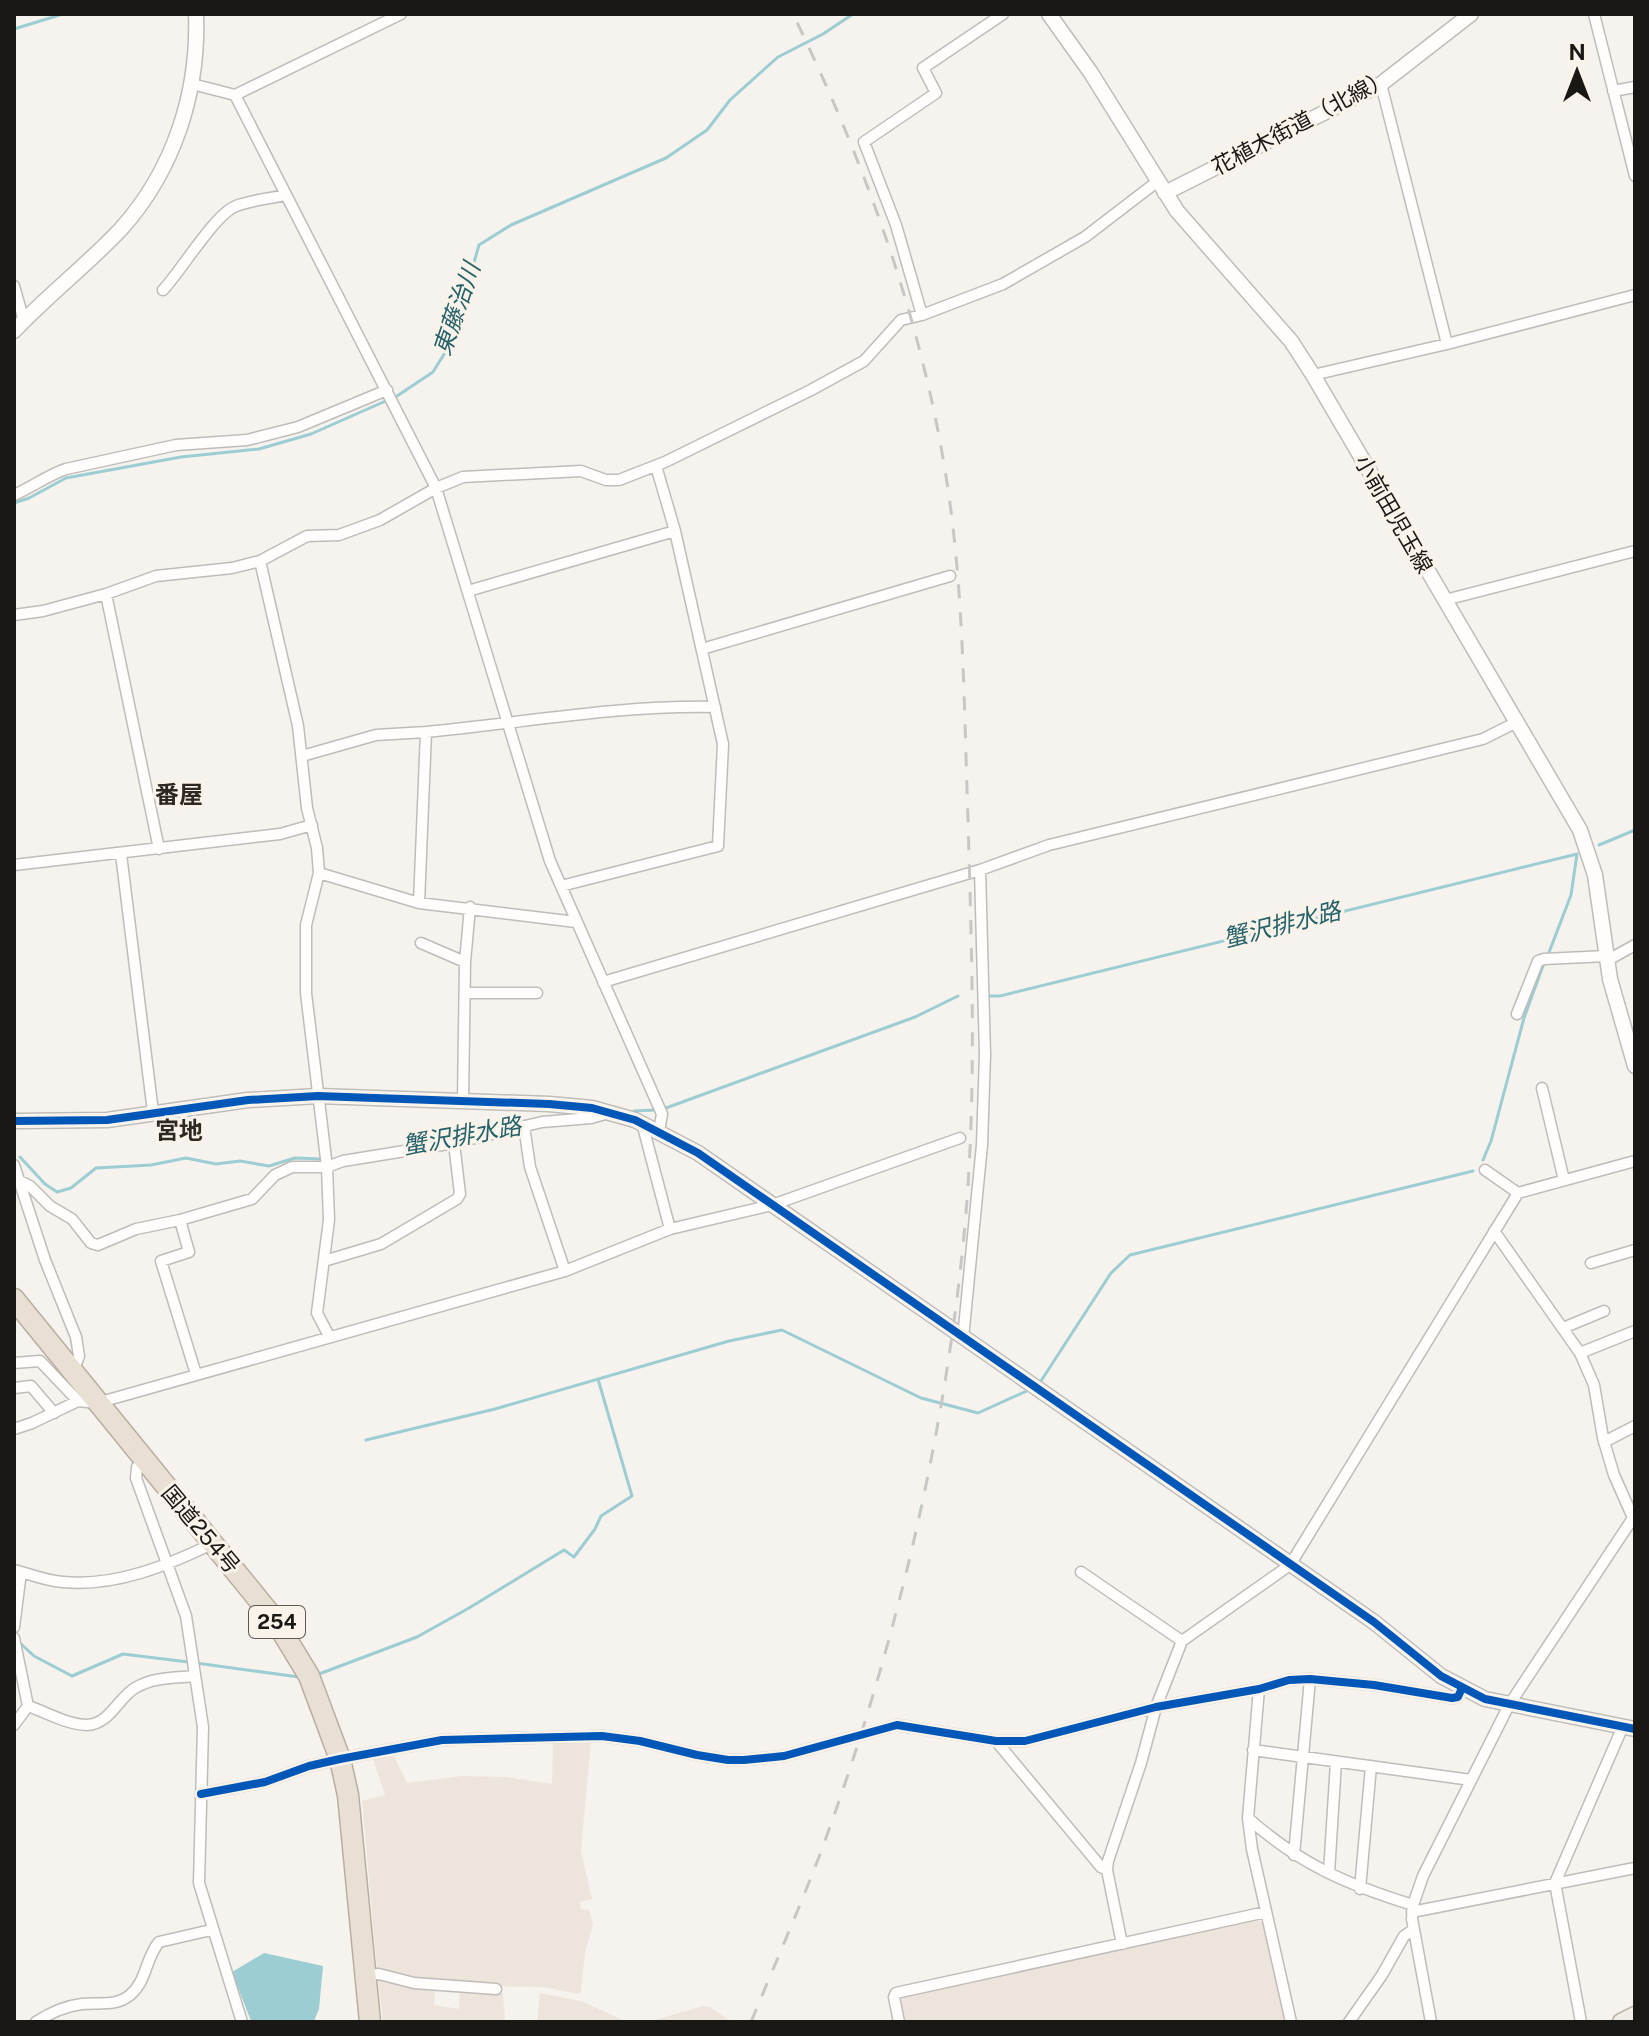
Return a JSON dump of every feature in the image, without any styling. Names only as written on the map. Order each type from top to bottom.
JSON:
[{"type":"highway","name":"国道254号","points":[[14,1299],[73,1372],[88,1402],[144,1461],[253,1590],[309,1676],[340,1759],[348,1795],[370,2022]]},
{"type":"main road","points":[[1621,2022],[1635,2015]]},
{"type":"street","points":[[19,326],[114,236],[137,209],[168,157],[185,115],[192,84],[197,44],[196,14]]},
{"type":"street","points":[[192,84],[235,95],[401,14]]},
{"type":"street","points":[[922,315],[896,225],[864,142],[936,93],[923,68],[1003,14]]},
{"type":"street","name":"小前田児玉線","points":[[1049,14],[1091,73],[1161,187],[1197,236],[1291,341],[1580,830],[1590,855],[1607,958],[1635,1066]]},
{"type":"street","name":"花植木街道（北線）","points":[[1161,187],[1381,84],[1471,14]]},
{"type":"street","points":[[1594,14],[1635,176]]},
{"type":"street","points":[[1381,84],[1447,344]]},
{"type":"street","points":[[1613,91],[1635,87]]},
{"type":"street","points":[[235,95],[436,488],[550,861],[662,1114],[659,1131]]},
{"type":"street","points":[[14,615],[43,611],[106,594],[156,576],[232,568],[260,561],[307,536],[339,535],[380,520],[436,488],[463,477],[581,471],[606,480],[619,480],[656,466],[811,390],[864,361],[901,320],[1003,284],[1085,237],[1161,187]]},
{"type":"street","points":[[163,290],[211,226],[233,206],[285,195]]},
{"type":"street","points":[[14,286],[19,326]]},
{"type":"street","points":[[1313,375],[1635,295]]},
{"type":"street","points":[[14,495],[66,469],[176,445],[247,440],[298,427],[387,390]]},
{"type":"street","points":[[561,886],[718,846],[723,744],[675,531],[656,466]]},
{"type":"street","points":[[468,591],[675,531]]},
{"type":"street","points":[[1445,600],[1635,551]]},
{"type":"street","points":[[260,561],[298,726],[317,848],[319,873],[306,925],[306,993],[327,1167],[329,1220],[317,1313],[329,1336]]},
{"type":"street","points":[[702,649],[950,576]]},
{"type":"street","points":[[106,594],[159,849]]},
{"type":"street","points":[[302,756],[376,735],[510,724],[559,715],[672,706],[715,707]]},
{"type":"street","points":[[603,982],[980,870],[1049,845],[1483,739],[1517,722]]},
{"type":"street","points":[[419,903],[426,732]]},
{"type":"street","points":[[14,865],[280,834],[312,825]]},
{"type":"street","points":[[121,854],[153,1112]]},
{"type":"street","points":[[963,1338],[982,1145],[985,1054],[980,870]]},
{"type":"street","points":[[319,873],[419,903],[576,922]]},
{"type":"street","points":[[463,1100],[465,962],[470,907]]},
{"type":"street","points":[[421,943],[465,962]]},
{"type":"street","points":[[1517,1014],[1538,961],[1607,958],[1635,945]]},
{"type":"street","points":[[465,993],[537,993]]},
{"type":"street","points":[[1542,1088],[1564,1180]]},
{"type":"street","points":[[14,1121],[107,1120],[248,1100],[318,1096],[573,1105],[611,1112],[642,1123],[698,1153],[1374,1622],[1441,1676],[1485,1699],[1629,1728],[1555,1883],[1581,2022]]},
{"type":"street","points":[[18,1180],[72,1219],[91,1243],[98,1245],[136,1229],[252,1199],[275,1175],[292,1167],[327,1167],[343,1161],[611,1112]]},
{"type":"street","points":[[642,1123],[670,1229]]},
{"type":"street","points":[[524,1126],[530,1167],[565,1271]]},
{"type":"street","points":[[14,1429],[88,1402],[565,1271],[670,1229],[772,1205],[960,1138]]},
{"type":"street","points":[[324,1261],[381,1244],[457,1199],[460,1194],[454,1143]]},
{"type":"street","points":[[1122,1944],[1107,1870],[1108,1861],[1156,1707],[1182,1641],[1290,1565],[1518,1193],[1635,1161]]},
{"type":"street","points":[[14,1165],[45,1260],[76,1337],[79,1356],[73,1372]]},
{"type":"street","points":[[1485,1170],[1518,1193]]},
{"type":"street","points":[[180,1220],[189,1252],[161,1261],[196,1374]]},
{"type":"street","points":[[1431,2022],[1412,1909],[1423,1876],[1509,1705],[1634,1519],[1614,1475],[1604,1442],[1594,1385],[1580,1353],[1494,1231]]},
{"type":"street","points":[[1591,1263],[1635,1250]]},
{"type":"street","points":[[1563,1328],[1604,1311]]},
{"type":"street","points":[[1580,1353],[1635,1331]]},
{"type":"street","points":[[14,1363],[40,1361],[88,1402]]},
{"type":"street","points":[[14,1388],[31,1386],[54,1413]]},
{"type":"street","points":[[1604,1442],[1635,1426]]},
{"type":"street","points":[[144,1461],[137,1467],[136,1478],[186,1616],[203,1727],[199,1883],[211,1930],[242,2022]]},
{"type":"street","points":[[14,1627],[18,1571],[50,1580],[95,1583],[169,1565],[212,1544]]},
{"type":"street","points":[[1081,1572],[1182,1641]]},
{"type":"street","points":[[14,1638],[28,1706],[14,1725]]},
{"type":"street","points":[[28,1706],[85,1725],[101,1721],[128,1692],[138,1686],[158,1679],[195,1676]]},
{"type":"street","points":[[1294,1855],[1310,1679]]},
{"type":"street","points":[[201,1794],[265,1782],[340,1759],[442,1740],[602,1736],[640,1741],[697,1755],[744,1760],[784,1756],[897,1725],[996,1741],[1025,1741],[1156,1707],[1259,1689],[1289,1680],[1374,1685],[1452,1698],[1458,1697],[1462,1688]]},
{"type":"street","points":[[1259,1689],[1248,1818],[1252,1849],[1291,2022]]},
{"type":"street","points":[[996,1741],[1101,1867],[1107,1870]]},
{"type":"street","points":[[1253,1750],[1471,1780]]},
{"type":"street","points":[[1329,1873],[1336,1762]]},
{"type":"street","points":[[1360,1889],[1371,1766]]},
{"type":"street","points":[[1248,1818],[1294,1855],[1360,1889],[1412,1909],[1635,1868]]},
{"type":"street","points":[[899,2022],[894,1997],[896,1993],[1266,1912]]},
{"type":"street","points":[[1349,2022],[1382,1975],[1404,1936],[1414,1929]]},
{"type":"street","points":[[36,2022],[59,2009],[81,2004],[115,2003],[127,1998],[143,1981],[147,1960],[159,1942],[211,1930]]},
{"type":"street","points":[[365,1975],[379,1974],[414,1983],[496,1989]]},
{"type":"shaded area","points":[[591,1741],[581,1851],[592,1899],[580,1902],[581,1909],[589,1910],[593,1925],[585,1952],[581,1992],[417,1979],[377,1969],[362,1801],[385,1795],[373,1759],[393,1754],[407,1783],[462,1776],[507,1777],[552,1784],[553,1742]]},
{"type":"shaded area","points":[[1257,1920],[1264,1924],[1286,2022],[904,2022],[899,2003],[904,1996]]},
{"type":"shaded area","points":[[378,1979],[435,1990],[434,2005],[459,2009],[460,1991],[503,1993],[505,2022],[383,2022]]},
{"type":"shaded area","points":[[540,1993],[581,2001],[627,2022],[537,2022]]},
{"type":"shaded area","points":[[703,2006],[710,2007],[732,2022],[648,2022]]},
{"type":"water","points":[[264,1953],[323,1966],[319,2009],[314,2021],[251,2021],[232,1972]]},
{"type":"waterway","points":[[14,29],[63,14]]},
{"type":"waterway","name":"東藤治川","points":[[14,503],[66,478],[181,457],[259,449],[311,434],[397,396],[433,372],[451,343],[479,245],[511,225],[666,158],[707,130],[730,100],[778,57],[823,34],[853,14]]},
{"type":"waterway","name":"蟹沢排水路","points":[[1599,845],[1635,830]]},
{"type":"waterway","name":"蟹沢排水路","points":[[987,996],[1000,996],[1577,854],[1571,895],[1548,955]]},
{"type":"waterway","points":[[1483,1160],[1491,1141],[1524,1018],[1544,963]]},
{"type":"waterway","name":"蟹沢排水路","points":[[666,1108],[915,1017],[958,996]]},
{"type":"waterway","name":"蟹沢排水路","points":[[634,1111],[656,1110]]},
{"type":"waterway","name":"蟹沢排水路","points":[[20,1157],[45,1184],[57,1192],[71,1188],[96,1168],[151,1165],[186,1158],[216,1164],[240,1161],[269,1166],[295,1158],[321,1159]]},
{"type":"waterway","points":[[1039,1384],[1111,1273],[1130,1255],[1473,1171]]},
{"type":"waterway","points":[[366,1440],[495,1409],[729,1341],[782,1330],[921,1398],[978,1413],[1029,1390]]},
{"type":"waterway","points":[[319,1674],[417,1637],[564,1550],[574,1557],[601,1516],[632,1496],[598,1379]]},
{"type":"waterway","points":[[20,1643],[34,1656],[72,1676],[123,1654],[188,1662]]},
{"type":"waterway","points":[[196,1663],[299,1677]]},
{"type":"railway","points":[[751,2022],[814,1871],[847,1778],[891,1634],[909,1561],[926,1487],[952,1339],[966,1208],[972,1097],[971,930],[961,616],[949,496],[925,371],[890,249],[845,130],[793,14]]},
{"type":"cycle path","points":[[14,1121],[107,1120],[248,1100],[318,1096],[549,1104],[592,1108],[635,1120],[698,1153],[1374,1622],[1441,1676],[1485,1699],[1635,1729]]},
{"type":"cycle path","points":[[201,1794],[265,1782],[340,1759],[442,1740],[602,1736],[640,1741],[697,1755],[744,1760],[784,1756],[897,1725],[996,1741],[1025,1741],[1156,1707],[1259,1689],[1289,1680],[1374,1685],[1452,1698],[1458,1697],[1462,1688]]},
{"type":"district","name":"番屋","points":[[179,795]]},
{"type":"district","name":"宮地","points":[[179,1131]]}]
